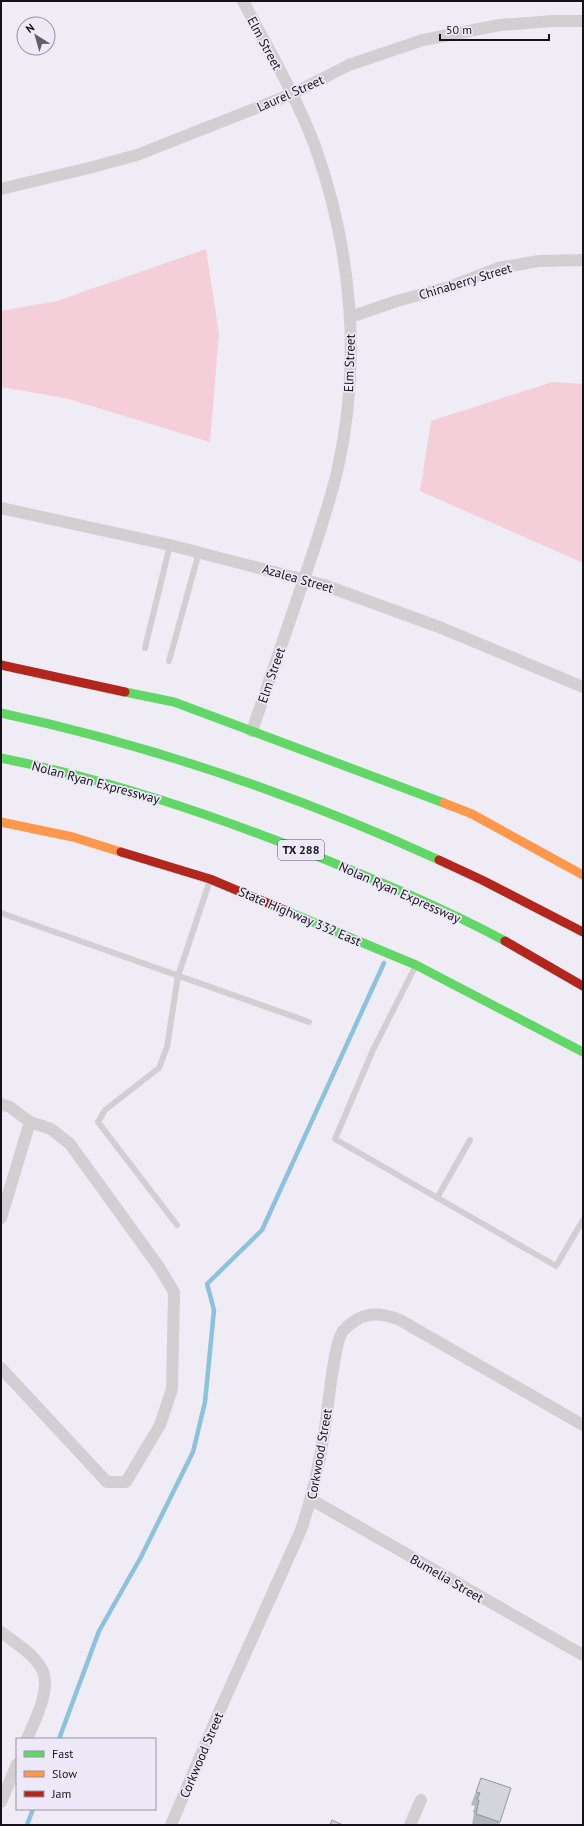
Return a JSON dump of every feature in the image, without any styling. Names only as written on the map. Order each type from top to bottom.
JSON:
[{"type":"main road","points":[[1,665],[174,702],[472,814],[583,875]]},
{"type":"main road","points":[[1,713],[71,729],[156,752],[201,766],[313,807],[464,872],[583,932]]},
{"type":"main road","name":"Nolan Ryan Expressway","points":[[1,758],[86,778],[162,799],[297,848],[465,920],[583,987]]},
{"type":"main road","name":"State Highway 332 East","points":[[1,822],[73,837],[210,879],[416,965],[583,1052]]},
{"type":"street","name":"Elm Street","points":[[244,1],[292,94],[314,145],[331,195],[346,272],[350,317],[350,377],[345,429],[337,472],[324,518],[252,731]]},
{"type":"street","name":"Laurel Street","points":[[1,189],[137,155],[292,94],[349,65],[423,40],[500,25],[553,21],[583,21]]},
{"type":"street","name":"Chinaberry Street","points":[[350,317],[397,301],[449,287],[498,268],[539,261],[583,260]]},
{"type":"street","name":"Azalea Street","points":[[1,508],[170,545],[304,578],[439,627],[583,687]]},
{"type":"street","points":[[1,1104],[10,1107],[30,1122],[51,1129],[70,1144],[159,1267],[174,1292],[172,1389],[160,1425],[126,1482],[107,1482],[1,1368]]},
{"type":"street","points":[[1,1218],[30,1122]]},
{"type":"street","name":"Corkwood Street","points":[[171,1825],[219,1712],[301,1530],[312,1500],[324,1432],[335,1352],[342,1332],[355,1321],[371,1313],[387,1315],[400,1320],[583,1425]]},
{"type":"street","name":"Bumelia Street","points":[[312,1500],[583,1655]]},
{"type":"street","points":[[1,1632],[20,1646],[41,1667],[46,1685],[40,1710],[28,1738]]},
{"type":"street","points":[[1,1802],[16,1766]]},
{"type":"street","points":[[410,1825],[421,1800]]},
{"type":"lane","points":[[145,648],[170,545]]},
{"type":"lane","points":[[169,661],[199,552]]},
{"type":"lane","points":[[177,1225],[98,1122],[105,1110],[159,1068],[167,1047],[178,976],[210,879]]},
{"type":"lane","points":[[1,913],[309,1022]]},
{"type":"lane","points":[[416,965],[373,1050],[334,1139],[556,1266],[583,1220]]},
{"type":"lane","points":[[437,1198],[470,1140]]},
{"type":"shaded area","points":[[206,249],[219,334],[210,442],[65,398],[1,387],[1,311],[57,301]]},
{"type":"shaded area","points":[[552,382],[583,384],[583,563],[420,491],[431,421]]},
{"type":"building","points":[[481,1778],[511,1788],[500,1822],[476,1814],[479,1800],[477,1799],[480,1793],[476,1792]]},
{"type":"building","points":[[332,1820],[343,1825],[330,1825]]},
{"type":"waterway","points":[[59,1738],[99,1631],[141,1557],[193,1452],[205,1402],[214,1310],[207,1284],[262,1230],[384,963]]},
{"type":"waterway","points":[[27,1825],[33,1810]]},
{"type":"traffic: fast","points":[[125,692],[174,702],[444,803]]},
{"type":"traffic: fast","points":[[1,713],[114,741],[224,774],[332,814],[439,860]]},
{"type":"traffic: fast","points":[[1,758],[80,776],[196,811],[309,853],[384,884],[433,905],[505,941]]},
{"type":"traffic: fast","points":[[284,910],[416,965],[583,1052]]},
{"type":"traffic: slow","points":[[444,803],[472,814],[583,875]]},
{"type":"traffic: slow","points":[[1,822],[73,837],[121,852]]},
{"type":"traffic: jam","points":[[1,665],[125,692]]},
{"type":"traffic: jam","points":[[121,852],[210,879],[284,910]]},
{"type":"traffic: jam","points":[[439,860],[482,880],[583,932]]},
{"type":"traffic: jam","points":[[505,941],[583,986]]}]
